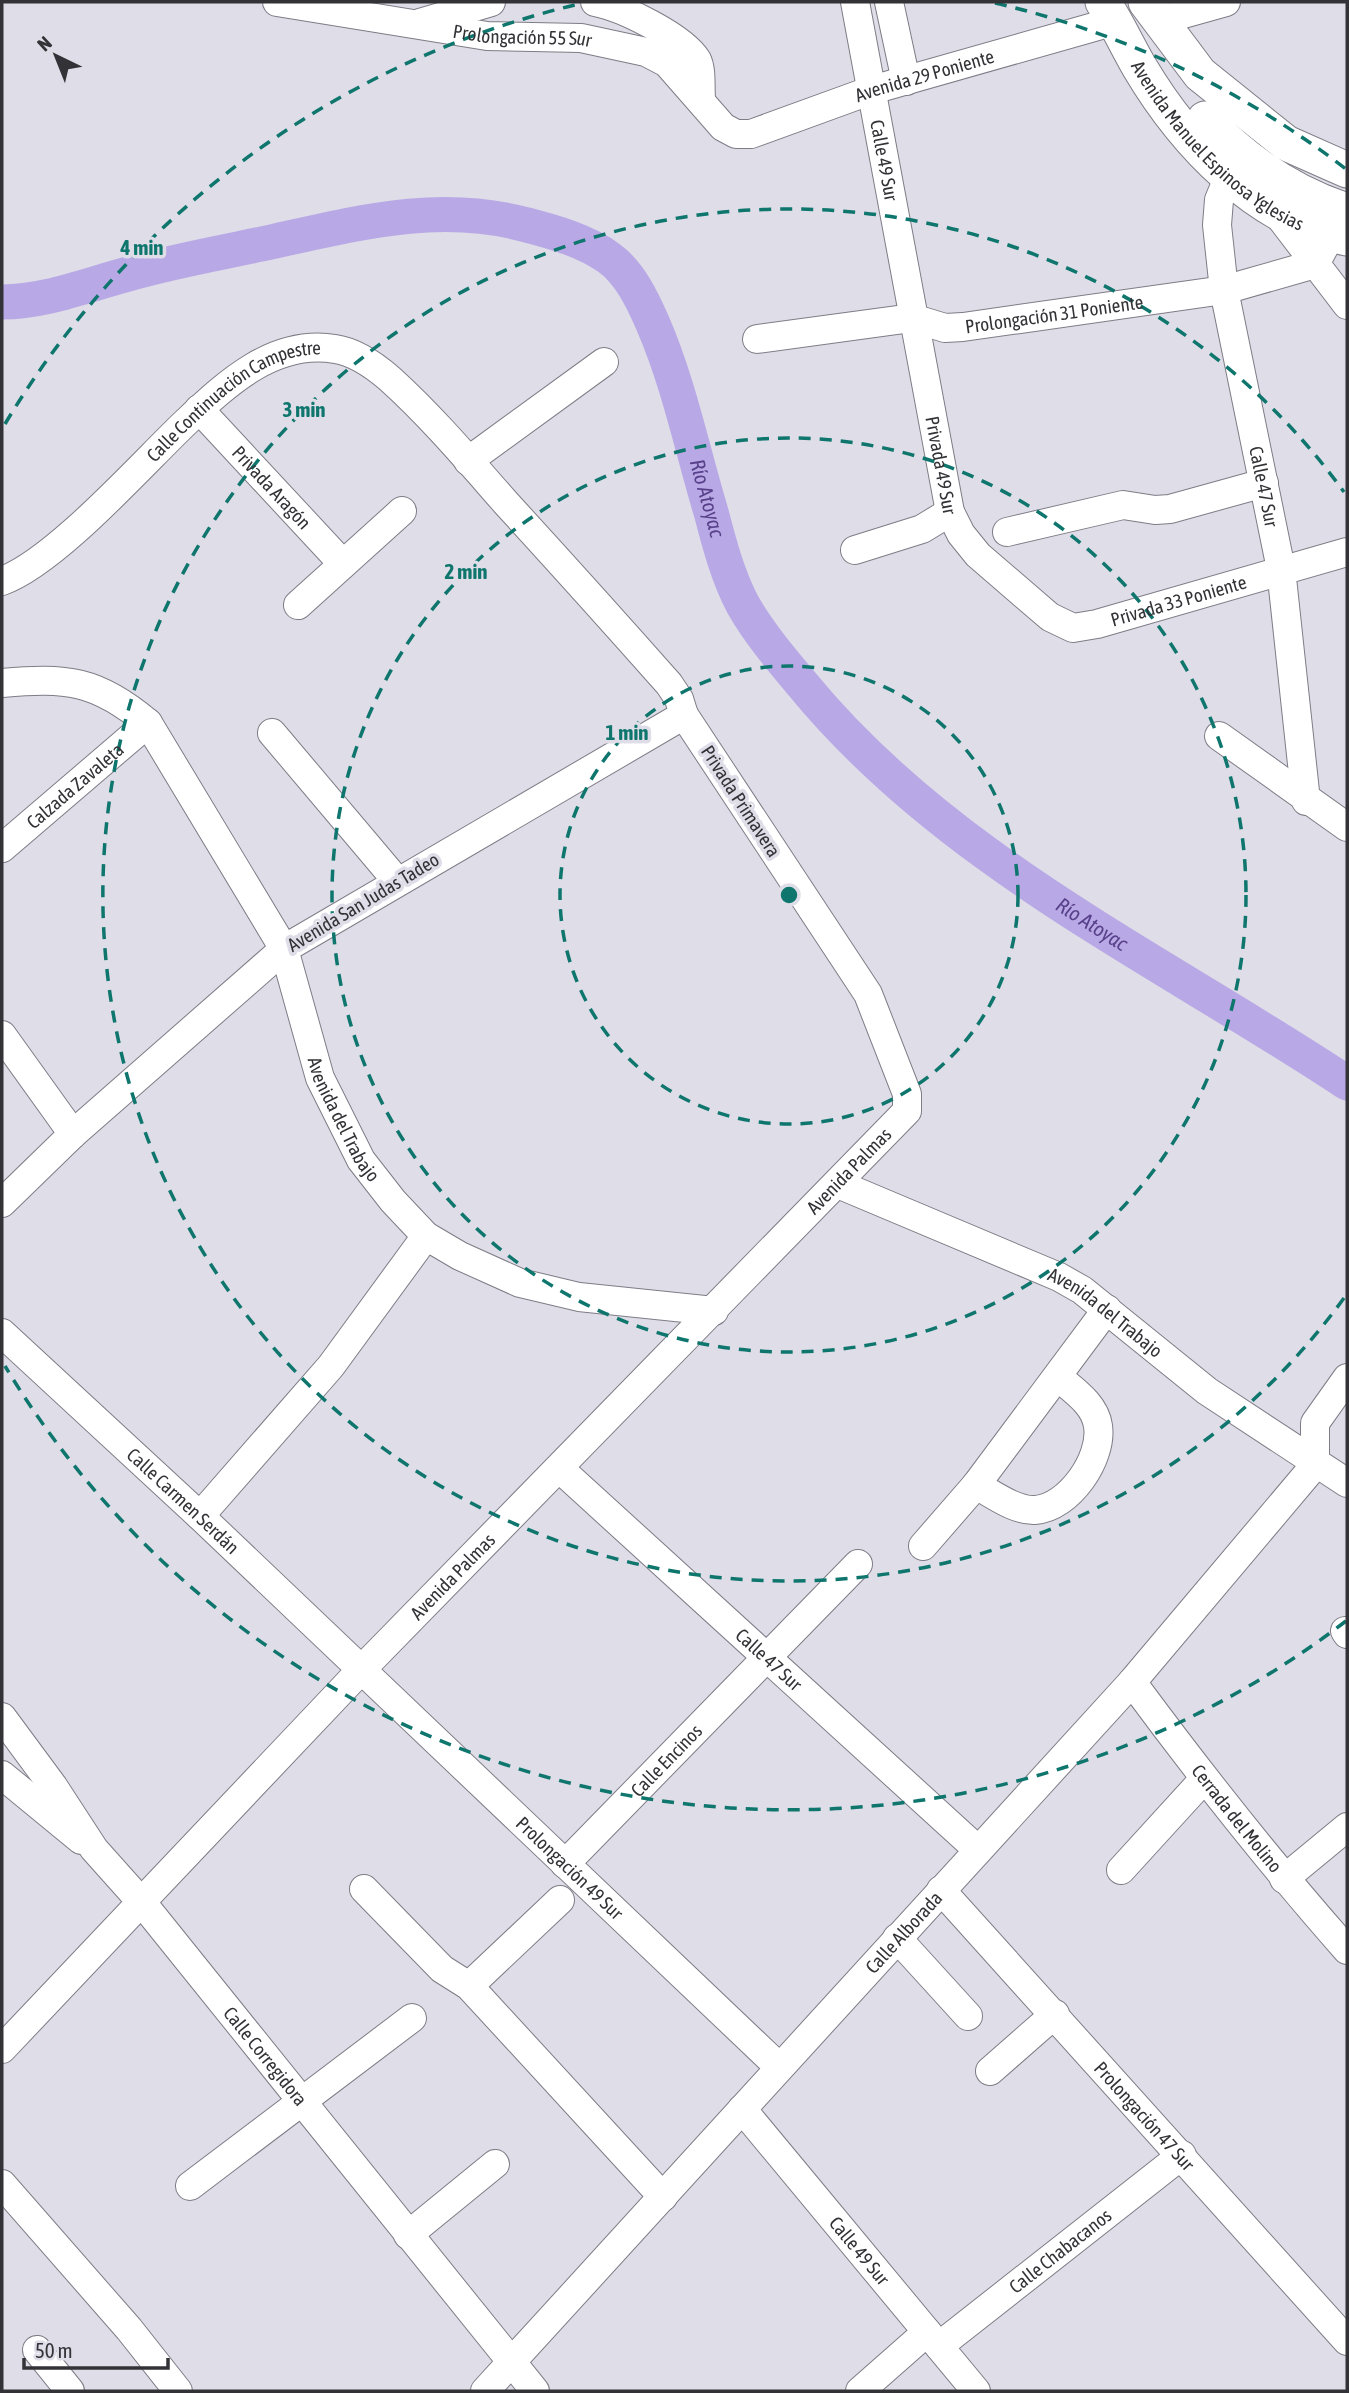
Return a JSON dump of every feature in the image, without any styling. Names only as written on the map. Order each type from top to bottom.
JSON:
[{"type":"main road","name":"Avenida Manuel Espinosa Yglesias","points":[[1156,8],[1200,75],[1286,143],[1347,170]]},
{"type":"main road","name":"Avenida Manuel Espinosa Yglesias","points":[[1109,11],[1140,68],[1181,127],[1229,176],[1295,191],[1335,237]]},
{"type":"main road","points":[[1109,11],[1226,142],[1295,191],[1347,190]]},
{"type":"main road","points":[[1200,75],[1234,122],[1256,141],[1295,191]]},
{"type":"street","name":"Prolongación 55 Sur","points":[[277,2],[488,36],[581,38],[646,52],[667,63],[701,98],[723,127],[736,134]]},
{"type":"street","points":[[414,25],[491,2]]},
{"type":"street","points":[[595,2],[612,5],[685,45],[699,63],[701,98]]},
{"type":"street","name":"Calle 49 Sur","points":[[855,2],[912,318]]},
{"type":"street","points":[[889,2],[906,81]]},
{"type":"street","points":[[1156,8],[1226,2]]},
{"type":"street","name":"Avenida 29 Poniente","points":[[736,134],[751,134],[872,90],[906,81],[1109,11]]},
{"type":"street","name":"Calle 47 Sur","points":[[1229,176],[1219,200],[1217,225],[1224,290],[1281,569],[1306,801]]},
{"type":"street","points":[[1335,237],[1347,306]]},
{"type":"street","name":"Prolongación 31 Poniente","points":[[757,339],[912,318],[945,328],[963,327],[1224,290],[1335,237]]},
{"type":"street","name":"Privada 49 Sur","points":[[855,551],[922,529],[950,512],[912,318]]},
{"type":"street","name":"Calle Continuación Campestre","points":[[2,581],[60,543],[199,409],[242,373],[271,356],[305,347],[338,349],[365,360],[390,379],[468,461],[669,684],[682,707]]},
{"type":"street","points":[[468,461],[604,362]]},
{"type":"street","name":"Privada Aragón","points":[[199,409],[343,564]]},
{"type":"street","points":[[1007,532],[1123,505],[1155,510],[1170,509],[1264,483]]},
{"type":"street","points":[[298,605],[402,511]]},
{"type":"street","name":"Privada 33 Poniente","points":[[950,512],[961,534],[978,555],[1050,617],[1073,628],[1097,624],[1347,552]]},
{"type":"street","points":[[2,684],[54,679],[82,684],[124,703],[148,723]]},
{"type":"street","name":"Avenida San Judas Tadeo","points":[[2,1203],[73,1134],[284,949],[682,707]]},
{"type":"street","name":"Privada Primavera","points":[[682,707],[868,994],[907,1094],[908,1111]]},
{"type":"street","name":"Calzada Zavaleta","points":[[2,848],[148,723]]},
{"type":"street","name":"Avenida del Trabajo","points":[[148,723],[284,949],[320,1079],[361,1160],[393,1201],[426,1236],[460,1256],[520,1283],[579,1297],[714,1311]]},
{"type":"street","points":[[272,733],[397,881]]},
{"type":"street","points":[[1219,736],[1306,801],[1347,827]]},
{"type":"street","points":[[2,1035],[73,1134]]},
{"type":"street","name":"Avenida Palmas","points":[[2,2049],[140,1900],[361,1670],[908,1111]]},
{"type":"street","name":"Avenida del Trabajo","points":[[838,1184],[1059,1277],[1107,1309],[1208,1391],[1315,1465],[1347,1483]]},
{"type":"street","points":[[200,1516],[331,1366],[426,1236]]},
{"type":"street","points":[[923,1546],[976,1485],[1107,1309]]},
{"type":"street","name":"Calle Carmen Serdán","points":[[2,1333],[361,1670]]},
{"type":"street","points":[[976,1485],[1017,1507],[1036,1510],[1059,1501],[1078,1482],[1094,1458],[1098,1427],[1091,1409],[1058,1377]]},
{"type":"street","points":[[1315,1465],[1315,1423],[1347,1378]]},
{"type":"street","name":"Calle Alborada","points":[[485,2391],[1132,1682],[1315,1465]]},
{"type":"street","name":"Calle 47 Sur","points":[[559,1468],[978,1850]]},
{"type":"street","name":"Calle Encinos","points":[[565,1864],[858,1564]]},
{"type":"street","name":"Prolongación 49 Sur","points":[[361,1670],[779,2067]]},
{"type":"street","name":"Cerrada del Molino","points":[[1132,1682],[1204,1779],[1284,1879],[1347,1950]]},
{"type":"street","name":"Calle Corregidora","points":[[2,1717],[61,1797],[94,1849],[140,1900],[535,2391]]},
{"type":"street","points":[[2,1775],[94,1849]]},
{"type":"street","points":[[1121,1870],[1204,1779]]},
{"type":"street","points":[[1284,1879],[1347,1827]]},
{"type":"street","points":[[364,1889],[442,1969],[469,1986],[663,2197]]},
{"type":"street","name":"Prolongación 47 Sur","points":[[941,1890],[1182,2155],[1347,2342]]},
{"type":"street","points":[[469,1986],[560,1900]]},
{"type":"street","points":[[897,1938],[968,2016]]},
{"type":"street","points":[[990,2071],[1055,2014]]},
{"type":"street","points":[[190,2186],[412,2018]]},
{"type":"street","name":"Calle 49 Sur","points":[[742,2109],[976,2391]]},
{"type":"street","name":"Calle Chabacanos","points":[[860,2391],[1182,2155]]},
{"type":"street","points":[[408,2235],[495,2164]]},
{"type":"street","points":[[2,2184],[129,2329],[178,2391]]},
{"type":"street","points":[[37,2350],[70,2391]]},
{"type":"waterway","name":"Río Atoyac","points":[[2,302],[51,296],[184,260],[399,217],[462,215],[494,218],[559,234],[600,252],[617,264],[630,279],[662,347],[678,393],[728,571],[738,594],[763,636],[802,684],[859,747],[922,803],[988,855],[1130,949],[1347,1083]]}]
